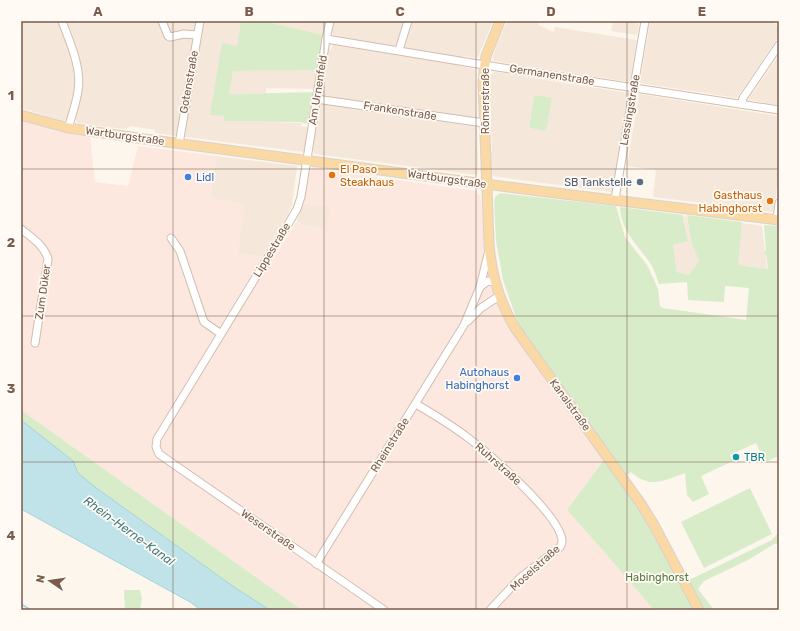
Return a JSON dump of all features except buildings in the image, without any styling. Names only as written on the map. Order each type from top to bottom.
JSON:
[{"type":"main road","name":"Römerstraße","points":[[486,184],[483,82],[484,65],[500,21]]},
{"type":"main road","name":"Wartburgstraße","points":[[21,115],[68,128],[179,144],[778,220]]},
{"type":"main road","name":"Kanalstraße","points":[[486,184],[489,248],[494,282],[507,314],[514,328],[654,524],[699,610]]},
{"type":"street","points":[[62,21],[76,64],[78,78],[78,91],[68,128]]},
{"type":"street","points":[[162,21],[168,36],[170,37],[184,34],[197,35]]},
{"type":"street","name":"Gotenstraße","points":[[179,144],[200,21]]},
{"type":"street","name":"Am Urnenfeld","points":[[307,160],[330,21]]},
{"type":"street","points":[[399,50],[408,21]]},
{"type":"street","name":"Lessingstraße","points":[[615,199],[645,21]]},
{"type":"street","name":"Germanenstraße","points":[[326,38],[484,65],[779,110]]},
{"type":"street","points":[[741,104],[743,98],[779,45]]},
{"type":"street","name":"Frankenstraße","points":[[316,99],[484,123]]},
{"type":"street","name":"Lippestraße","points":[[156,447],[157,439],[297,209],[301,197],[307,160]]},
{"type":"street","points":[[778,220],[779,203]]},
{"type":"street","name":"Zum Düker","points":[[21,229],[39,243],[45,250],[48,259],[35,343]]},
{"type":"street","points":[[171,238],[180,251],[204,322],[221,334]]},
{"type":"street","name":"Rheinstraße","points":[[316,564],[464,325],[480,287],[489,248]]},
{"type":"street","points":[[480,287],[488,281],[494,282]]},
{"type":"street","name":"Rheinstraße","points":[[464,325],[481,308],[499,296]]},
{"type":"street","name":"Ruhrstraße","points":[[416,404],[472,440],[486,451],[526,489],[552,518],[561,536],[562,542]]},
{"type":"street","name":"Weserstraße","points":[[156,447],[159,454],[384,610]]},
{"type":"street","name":"Moselstraße","points":[[490,610],[520,578],[560,547],[562,542]]},
{"type":"shaded area","points":[[21,21],[241,21],[237,46],[222,44],[224,121],[302,123],[301,126],[310,128],[307,150],[304,152],[186,137],[184,135],[176,136],[155,133],[155,130],[131,126],[124,129],[78,123],[75,119],[68,118],[63,121],[21,108]]},
{"type":"shaded area","points":[[263,21],[493,21],[478,57],[463,56],[461,66],[475,69],[476,118],[321,96],[328,51],[332,48],[334,37],[332,32],[325,32],[324,35]]},
{"type":"shaded area","points":[[507,21],[540,21],[538,25],[554,32],[555,27],[637,40],[630,82],[494,61],[493,57],[496,47]]},
{"type":"shaded area","points":[[613,21],[639,23],[637,35],[611,31]]},
{"type":"shaded area","points":[[650,21],[772,21],[779,28],[779,36],[737,98],[640,83]]},
{"type":"shaded area","points":[[779,55],[779,105],[748,100]]},
{"type":"shaded area","points":[[319,70],[316,89],[266,88],[266,93],[228,94],[232,71]]},
{"type":"shaded area","points":[[496,72],[628,93],[612,192],[492,176],[489,80],[492,73]],"holes":[[[534,95],[547,130],[529,128]]]},
{"type":"shaded area","points":[[639,94],[779,116],[779,169],[774,212],[653,197],[656,170],[627,166]]},
{"type":"shaded area","points":[[320,103],[477,127],[477,173],[476,175],[315,154],[313,150]]},
{"type":"shaded area","points":[[21,120],[69,134],[90,137],[95,182],[128,186],[138,146],[216,156],[210,198],[245,203],[238,253],[262,257],[269,266],[297,221],[305,226],[327,229],[330,207],[304,204],[310,171],[313,167],[324,168],[324,170],[476,191],[481,198],[485,249],[492,287],[502,314],[604,460],[567,510],[653,609],[302,610],[21,410]]},
{"type":"shaded area","points":[[216,156],[297,166],[292,205],[262,257],[238,253],[210,198]]},
{"type":"shaded area","points":[[304,204],[330,207],[327,229],[305,226],[297,221]]},
{"type":"shaded area","points":[[684,216],[687,217],[691,241],[699,261],[689,275],[677,272],[673,244],[688,241]]},
{"type":"shaded area","points":[[742,223],[762,226],[767,269],[737,265]]},
{"type":"green space","points":[[241,21],[263,21],[324,35],[319,70],[233,71],[229,94],[315,92],[311,124],[299,122],[224,121],[224,116],[210,115],[222,43],[237,46]]},
{"type":"green space","points":[[534,95],[552,98],[546,131],[529,128]]},
{"type":"green space","points":[[500,193],[616,206],[625,237],[647,265],[658,289],[660,306],[663,308],[746,320],[749,288],[725,286],[724,302],[688,300],[687,282],[659,284],[652,266],[627,231],[621,216],[620,207],[683,215],[688,241],[673,245],[677,272],[689,275],[699,261],[691,241],[687,215],[742,222],[738,265],[768,269],[766,254],[764,251],[766,251],[764,225],[779,226],[779,456],[765,462],[756,443],[730,455],[733,461],[701,476],[709,494],[693,502],[687,495],[685,473],[657,482],[644,480],[631,472],[626,476],[519,326],[503,280],[496,241],[494,203],[495,197]]},
{"type":"green space","points":[[21,410],[302,610],[270,610],[234,587],[95,487],[78,473],[72,461],[21,420]]},
{"type":"green space","name":"Habinghorst","points":[[604,460],[641,512],[694,610],[652,610],[653,609],[567,510]]},
{"type":"green space","points":[[750,488],[772,534],[704,568],[681,522]]},
{"type":"green space","points":[[779,532],[779,543],[774,544],[748,560],[704,581],[698,589],[714,610],[705,610],[689,580],[772,540]]},
{"type":"green space","points":[[124,590],[140,590],[142,598],[140,610],[125,610]]},
{"type":"water","name":"Rhein-Herne-Kanal","points":[[21,420],[73,461],[78,473],[95,487],[234,587],[270,610],[201,610],[190,602],[21,509]]},
{"type":"waterway","points":[[21,604],[31,610]]},
{"type":"place","name":"El Paso Steakhaus","points":[[332,175]]},
{"type":"place","name":"Lidl","points":[[188,177]]},
{"type":"place","name":"SB Tankstelle","points":[[640,182]]},
{"type":"place","name":"Gasthaus Habinghorst","points":[[770,201]]},
{"type":"place","name":"Autohaus Habinghorst","points":[[517,378]]},
{"type":"place","name":"TBR","points":[[736,457]]}]
